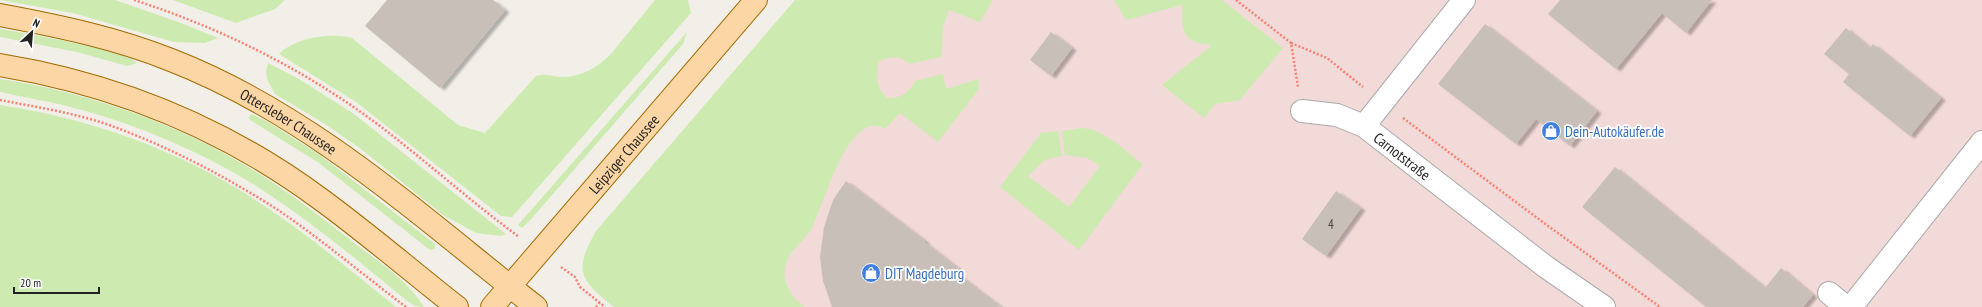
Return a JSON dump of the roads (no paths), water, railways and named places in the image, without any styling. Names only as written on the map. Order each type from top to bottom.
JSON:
[{"type":"main road","name":"Leipziger Chaussee","points":[[492,307],[756,0]]},
{"type":"main road","name":"Ottersleber Chaussee","points":[[0,15],[94,34],[138,48],[204,74],[245,94],[301,126],[348,158],[536,307]]},
{"type":"main road","points":[[0,65],[69,79],[128,96],[182,118],[236,145],[319,198],[457,307]]},
{"type":"street","points":[[1364,126],[1464,0]]},
{"type":"street","name":"Carnotstraße","points":[[1302,111],[1337,115],[1364,126],[1546,267],[1604,307]]},
{"type":"street","points":[[1851,307],[1982,142]]},
{"type":"street","points":[[1829,293],[1846,307]]},
{"type":"place","name":"Dein-Autokäufer.de","points":[[1551,131]]},
{"type":"place","name":"DIT Magdeburg","points":[[871,273]]}]
